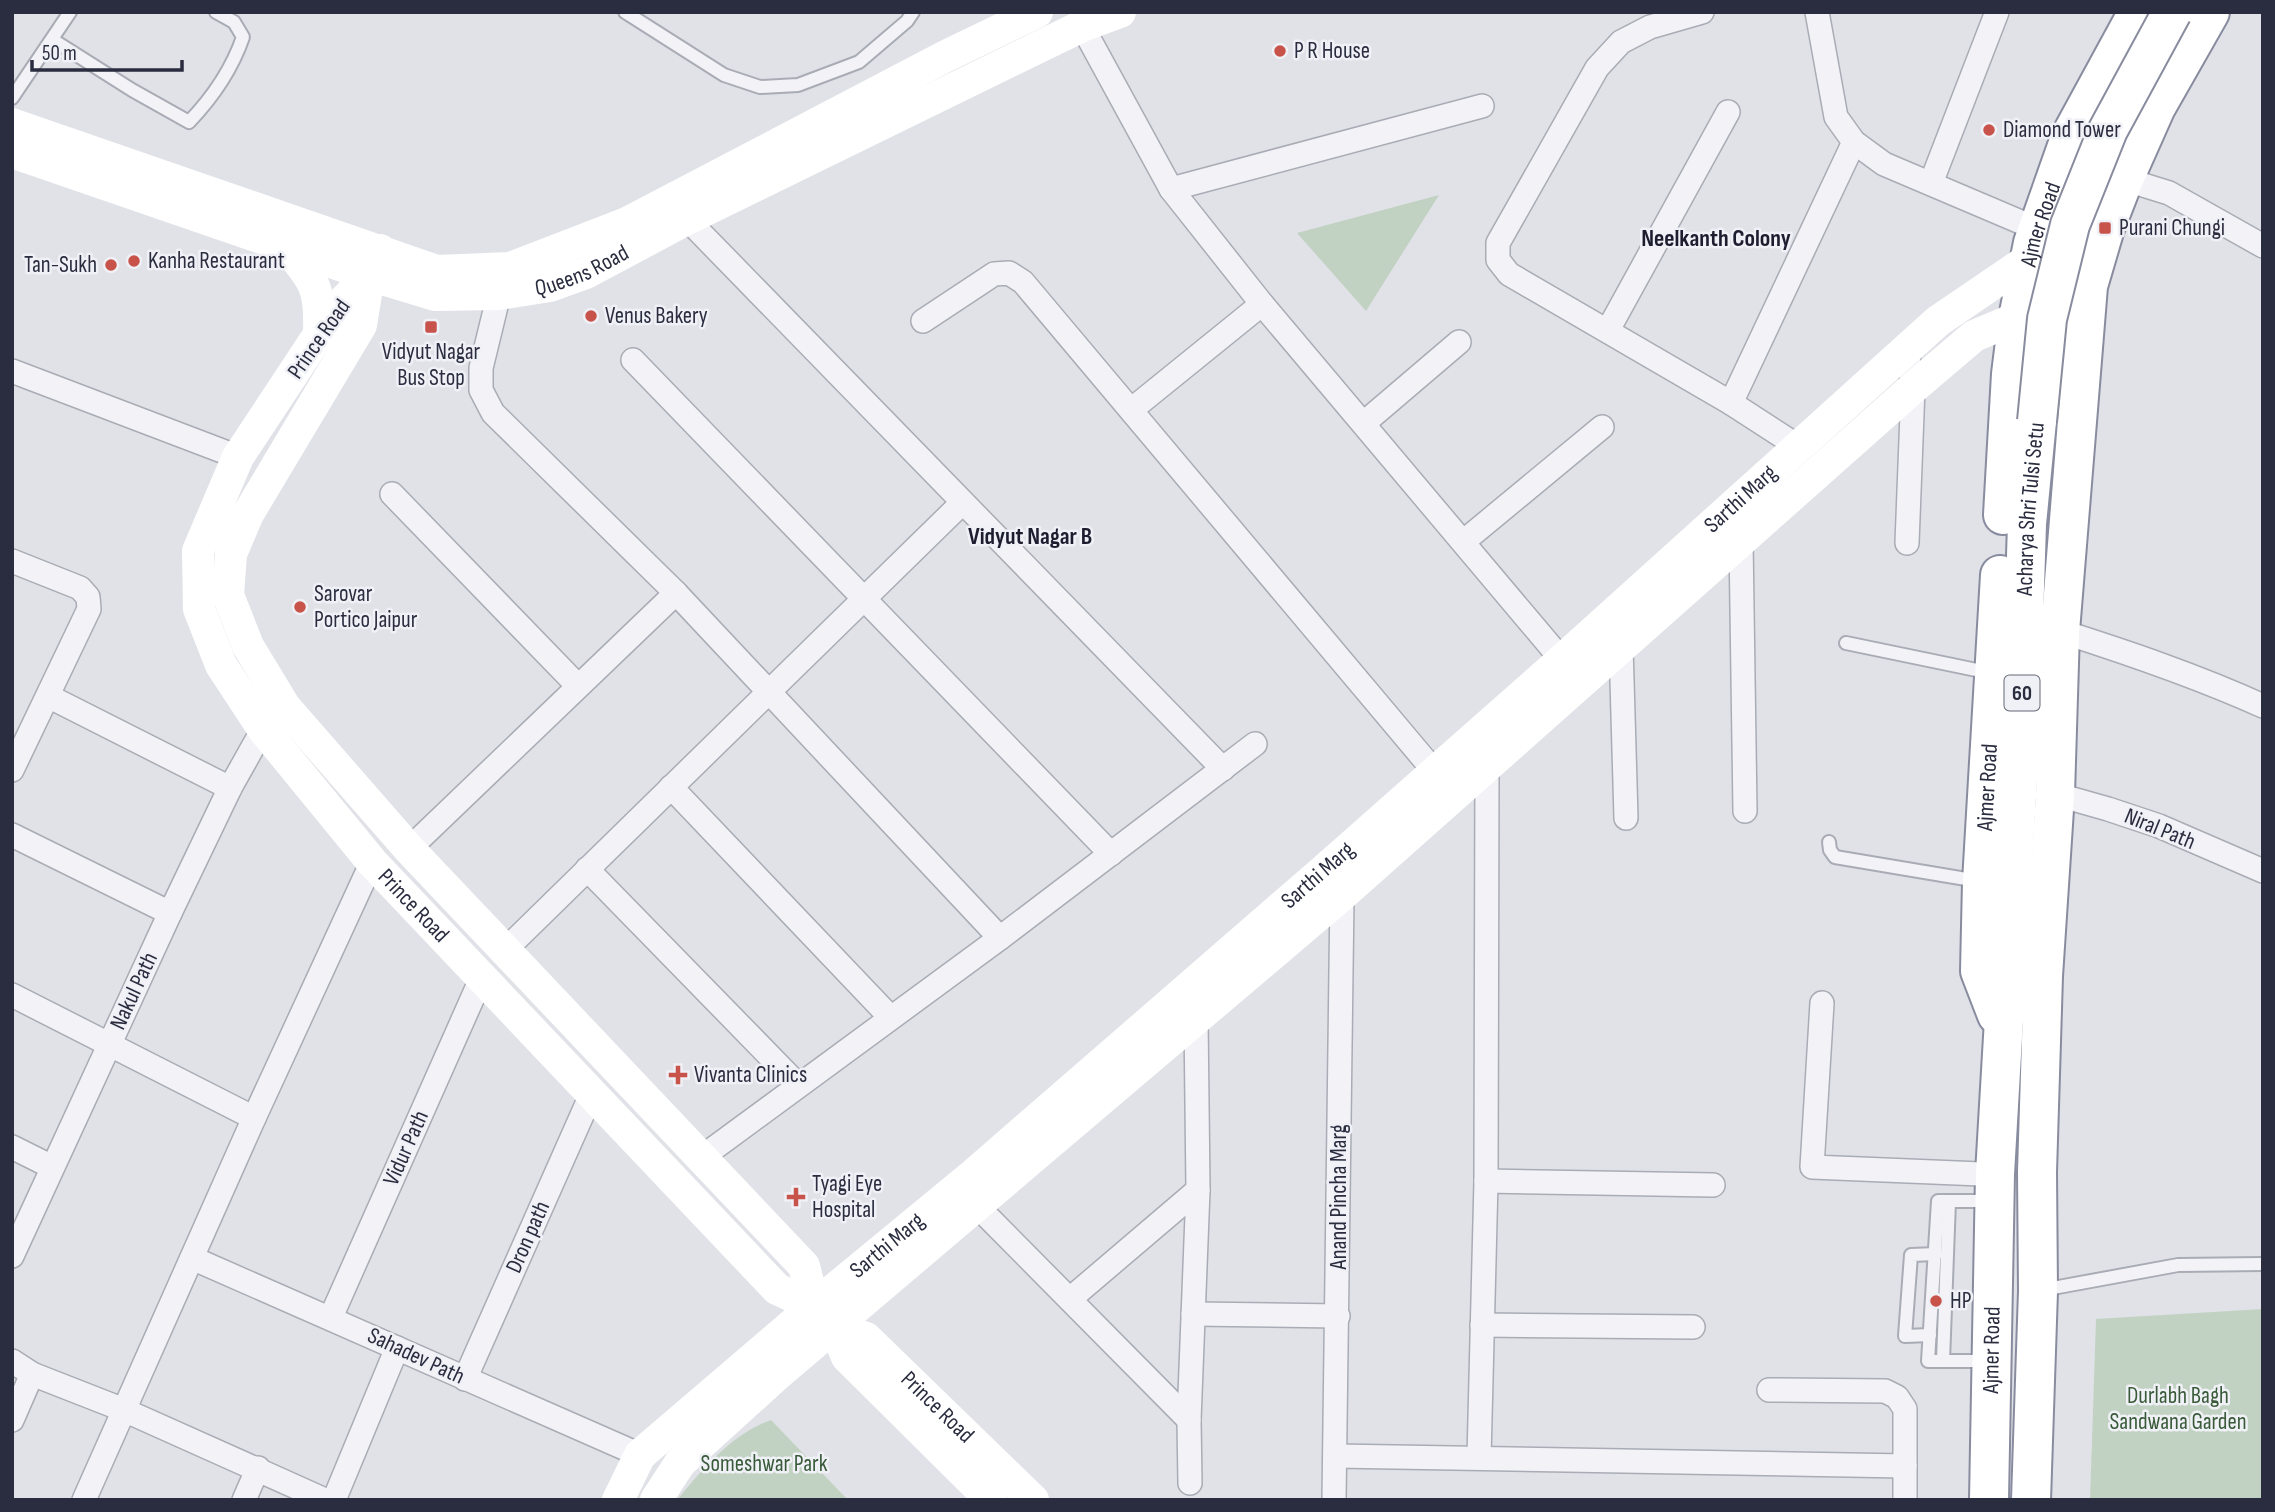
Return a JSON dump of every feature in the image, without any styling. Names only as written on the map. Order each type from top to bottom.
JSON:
[{"type":"highway","name":"Ajmer Road","points":[[1989,1500],[1984,1361],[1988,1188],[2003,1030],[1980,971],[1982,882],[2011,374],[2018,318],[2033,244],[2071,135],[2138,12]]},
{"type":"highway","name":"Acharya Shri Tulsi Setu","points":[[2003,1030],[2020,745],[2027,524],[2047,319],[2070,225],[2108,130],[2172,12]]},
{"type":"highway","name":"Ajmer Road","points":[[2031,1500],[2038,1291],[2037,1172],[2043,976],[2055,794],[2060,631],[2088,286],[2105,228],[2156,107],[2210,12]]},
{"type":"street","name":"Queens Road","points":[[12,152],[284,246],[375,263],[437,271],[510,268],[626,223],[1037,12]]},
{"type":"street","name":"Queens Road","points":[[12,124],[375,263],[417,290],[435,295],[499,294],[550,286],[586,273],[687,219],[922,104],[1082,26],[1120,12]]},
{"type":"street","points":[[1702,12],[1650,27],[1621,43],[1597,68],[1498,243],[1498,260],[1509,274],[1731,403],[1800,447]]},
{"type":"street","points":[[1816,12],[1836,117],[1854,142],[1884,164],[1931,183],[2033,244]]},
{"type":"street","points":[[1931,183],[1997,12]]},
{"type":"street","points":[[1082,26],[1171,189],[1262,304],[1562,660]]},
{"type":"street","points":[[906,77],[922,104]]},
{"type":"street","points":[[1171,189],[1482,106]]},
{"type":"street","points":[[1608,330],[1728,112]]},
{"type":"street","points":[[1731,403],[1854,142]]},
{"type":"street","points":[[2124,179],[2169,193],[2263,246]]},
{"type":"street","points":[[687,219],[1223,769]]},
{"type":"street","name":"Sarthi Marg","points":[[1332,883],[1436,771],[1477,754],[1562,660],[1938,321],[2033,244],[2105,228]]},
{"type":"street","points":[[284,246],[312,279],[319,304],[318,337]]},
{"type":"street","name":"Prince Road","points":[[375,263],[361,325],[248,514],[231,554],[228,595],[248,646],[285,707],[409,849],[804,1266],[814,1306]]},
{"type":"street","name":"Prince Road","points":[[375,263],[335,310],[237,457],[198,551],[199,609],[221,665],[263,729],[372,862],[777,1289],[814,1306],[836,1328],[847,1357],[991,1500]]},
{"type":"street","points":[[923,321],[994,274],[1009,273],[1023,282],[1436,771]]},
{"type":"street","points":[[656,1500],[680,1463],[778,1374],[836,1328],[976,1206],[1477,754],[1621,646],[1974,336],[2088,286]]},
{"type":"street","points":[[361,325],[386,305],[417,290]]},
{"type":"street","points":[[499,294],[481,368],[481,390],[493,413],[676,593],[1000,938]]},
{"type":"street","points":[[1131,410],[1262,304]]},
{"type":"street","points":[[1364,423],[1460,342]]},
{"type":"street","points":[[1907,349],[1913,388],[1908,543]]},
{"type":"street","points":[[633,360],[1111,854]]},
{"type":"street","points":[[12,371],[237,457]]},
{"type":"street","points":[[1463,542],[1602,426]]},
{"type":"street","points":[[392,494],[578,686]]},
{"type":"street","points":[[505,950],[962,503]]},
{"type":"street","points":[[1741,541],[1745,811]]},
{"type":"street","points":[[12,561],[80,588],[88,597],[89,609],[12,770]]},
{"type":"street","points":[[409,849],[676,593]]},
{"type":"street","points":[[2060,631],[2160,664],[2263,706]]},
{"type":"street","points":[[1621,646],[1626,818]]},
{"type":"street","points":[[48,696],[230,788]]},
{"type":"street","name":"Nakul Path","points":[[12,1256],[170,913],[230,788],[263,729]]},
{"type":"street","points":[[702,1157],[1000,938],[1255,744]]},
{"type":"street","points":[[1477,754],[1486,1181],[1479,1458]]},
{"type":"street","points":[[671,787],[890,1017]]},
{"type":"street","name":"Niral Path","points":[[2055,794],[2159,827],[2263,871]]},
{"type":"street","points":[[12,835],[170,913]]},
{"type":"street","points":[[84,1500],[254,1118],[372,862]]},
{"type":"street","points":[[587,869],[798,1085]]},
{"type":"street","name":"Anand Pincha Marg","points":[[1332,883],[1342,994],[1334,1500]]},
{"type":"street","name":"Vidur Path","points":[[331,1317],[481,979]]},
{"type":"street","points":[[12,995],[254,1118]]},
{"type":"street","points":[[1822,1003],[1812,1167],[1988,1188]]},
{"type":"street","points":[[1177,1023],[1198,1190],[1189,1420],[1190,1483]]},
{"type":"street","name":"Sarthi Marg","points":[[618,1500],[640,1455],[814,1306],[974,1174],[1177,1023]]},
{"type":"street","name":"Dron path","points":[[466,1379],[591,1095]]},
{"type":"street","points":[[12,1147],[52,1167]]},
{"type":"street","points":[[1486,1181],[1713,1185]]},
{"type":"street","points":[[1070,1299],[1198,1190]]},
{"type":"street","points":[[976,1206],[1189,1420]]},
{"type":"street","name":"Sahadev Path","points":[[192,1258],[640,1455]]},
{"type":"street","points":[[1194,1314],[1338,1316]]},
{"type":"street","points":[[1482,1325],[1693,1327]]},
{"type":"street","name":"Prince Road","points":[[836,1328],[866,1338],[1033,1500]]},
{"type":"street","points":[[334,1500],[397,1348]]},
{"type":"street","points":[[12,1361],[32,1374],[124,1410],[325,1500]]},
{"type":"street","points":[[1973,1500],[1984,1361]]},
{"type":"street","points":[[12,1420],[32,1374]]},
{"type":"street","points":[[1769,1390],[1885,1391],[1897,1397],[1905,1409],[1905,1500]]},
{"type":"street","points":[[1336,1456],[1905,1466]]},
{"type":"street","points":[[244,1500],[258,1468]]},
{"type":"lane","points":[[12,98],[70,12]]},
{"type":"lane","points":[[53,40],[189,122],[205,106],[237,54],[243,37],[234,22],[216,12]]},
{"type":"lane","points":[[625,12],[724,75],[760,87],[798,85],[859,62],[907,21],[913,12]]},
{"type":"lane","points":[[1846,643],[1994,674]]},
{"type":"lane","points":[[1829,842],[1835,857],[1982,882]]},
{"type":"lane","points":[[1984,1361],[1928,1361],[1938,1201],[1949,1201],[1988,1188]]},
{"type":"lane","points":[[1942,1361],[1949,1201]]},
{"type":"lane","points":[[1930,1335],[1905,1336],[1911,1255],[1936,1254]]},
{"type":"lane","points":[[2038,1291],[2178,1265],[2263,1265]]},
{"type":"green space","points":[[1439,195],[1366,311],[1297,233]]},
{"type":"green space","name":"Durlabh Bagh Sandwana Garden","points":[[2263,1309],[2263,1500],[2090,1500],[2096,1319]]},
{"type":"green space","name":"Someshwar Park","points":[[771,1420],[848,1500],[677,1500],[708,1464],[731,1443]]},
{"type":"place","name":"P R House","points":[[1280,51]]},
{"type":"place","name":"Diamond Tower","points":[[1989,130]]},
{"type":"place","name":"Purani Chungi","points":[[2105,228]]},
{"type":"place","name":"Kanha Restaurant","points":[[134,261]]},
{"type":"place","name":"Tan-Sukh","points":[[111,265]]},
{"type":"place","name":"Venus Bakery","points":[[591,316]]},
{"type":"place","name":"Vidyut Nagar Bus Stop","points":[[431,327]]},
{"type":"place","name":"Sarovar Portico Jaipur","points":[[300,607]]},
{"type":"place","name":"Vivanta Clinics","points":[[678,1075]]},
{"type":"place","name":"Tyagi Eye Hospital","points":[[796,1197]]},
{"type":"place","name":"HP","points":[[1936,1301]]},
{"type":"district","name":"Neelkanth Colony","points":[[1716,238]]},
{"type":"district","name":"Vidyut Nagar B","points":[[1030,536]]}]
